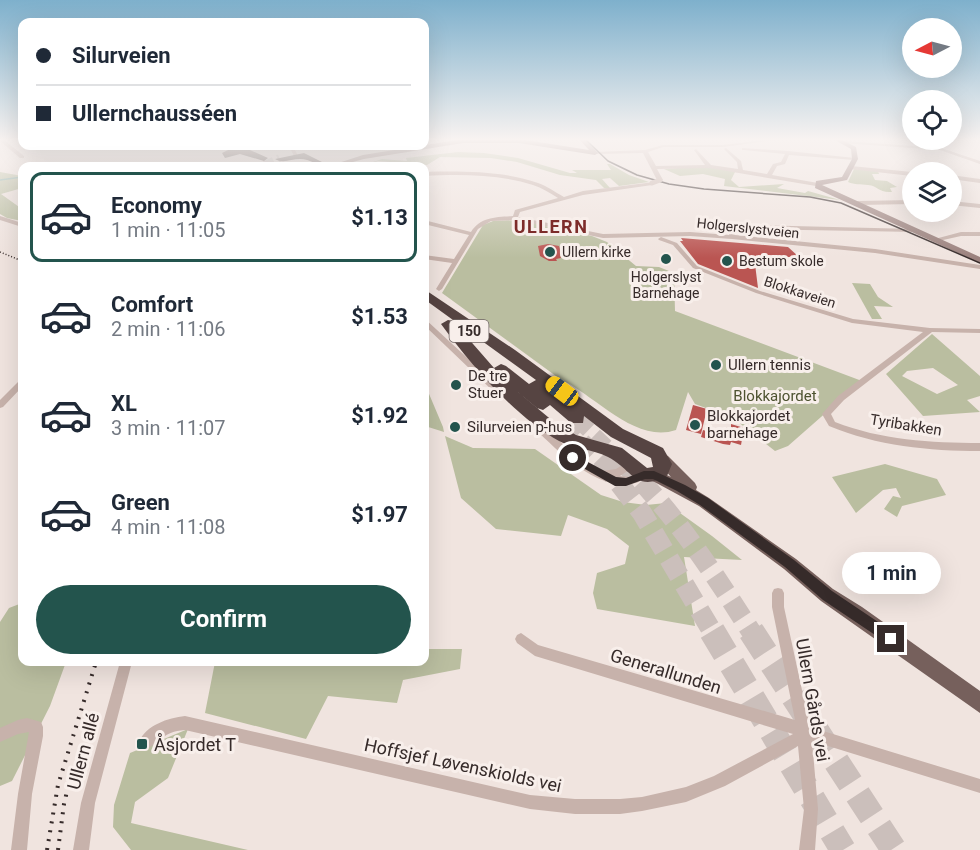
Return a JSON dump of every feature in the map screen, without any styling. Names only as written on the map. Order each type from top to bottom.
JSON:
[{"type":"highway","name":"150","points":[[429,292],[571,422],[429,308]]},
{"type":"highway","points":[[429,292],[617,433],[657,453],[654,470],[635,471],[628,462],[609,450],[573,441],[550,427],[501,383],[448,324]]},
{"type":"highway","points":[[628,462],[634,450],[643,448]]},
{"type":"main road","points":[[654,470],[704,502],[790,564],[828,596],[856,613],[980,703]]},
{"type":"street","points":[[501,179],[528,182],[545,188],[562,198]]},
{"type":"street","points":[[429,292],[455,261],[471,234],[482,222],[490,219],[515,218],[517,211],[562,198],[652,183],[659,179]]},
{"type":"street","points":[[776,179],[816,184],[845,179]]},
{"type":"street","points":[[963,179],[980,181]]},
{"type":"street","points":[[816,184],[980,260]]},
{"type":"street","points":[[858,203],[902,202]]},
{"type":"street","points":[[962,204],[980,206]]},
{"type":"street","points":[[0,218],[18,224]]},
{"type":"street","name":"Holgerslystveien","points":[[515,218],[603,236],[732,237],[875,251],[980,267]]},
{"type":"street","points":[[429,223],[471,234]]},
{"type":"street","points":[[732,237],[732,232],[755,227],[914,231]]},
{"type":"street","points":[[934,240],[961,234],[980,234]]},
{"type":"street","name":"Blokkaveien","points":[[642,235],[648,239],[672,241],[694,267],[776,298],[851,321],[930,330],[980,331]]},
{"type":"street","points":[[429,258],[455,261]]},
{"type":"street","points":[[429,325],[573,458],[602,475],[621,482],[632,481],[654,470]]},
{"type":"street","name":"Tyribakken","points":[[930,330],[841,398],[828,410],[826,414],[829,422],[851,431],[903,441],[936,446],[980,447]]},
{"type":"street","points":[[0,405],[18,387]]},
{"type":"street","points":[[602,475],[622,471],[628,462]]},
{"type":"street","name":"Ullern Gårds vei","points":[[778,593],[778,607],[804,733],[811,809],[807,850]]},
{"type":"street","name":"Generallunden","points":[[521,639],[535,650],[804,733]]},
{"type":"street","name":"Ullern allé","points":[[81,850],[90,793],[125,666]]},
{"type":"street","name":"Hoffsjef Løvenskiolds vei","points":[[146,742],[168,724],[185,723],[530,802],[586,808],[645,804],[695,791],[725,778],[804,733]]},
{"type":"street","points":[[0,735],[30,725],[36,727],[19,850]]},
{"type":"street","points":[[804,733],[980,786]]},
{"type":"green space","points":[[0,179],[18,179],[18,189],[1,194],[18,206],[18,220],[0,214]]},
{"type":"green space","points":[[586,179],[605,179],[602,179],[610,188],[604,188],[596,180]]},
{"type":"green space","points":[[611,179],[639,179],[649,182],[619,186]]},
{"type":"green space","points":[[725,179],[732,179],[739,187],[784,184],[777,188],[805,193],[808,191],[840,200],[724,186]]},
{"type":"green space","points":[[850,179],[874,179],[887,181],[897,187],[890,188],[892,192],[887,192],[872,186],[848,182]]},
{"type":"green space","name":"Blokkajordet","points":[[517,220],[592,236],[607,242],[636,266],[659,267],[674,273],[675,311],[862,381],[788,446],[775,451],[733,418],[695,404],[688,392],[676,430],[661,432],[646,430],[631,424],[560,379],[442,293],[483,225],[493,221]]},
{"type":"green space","points":[[852,283],[870,284],[878,297],[893,307],[874,306],[882,319],[872,319]]},
{"type":"green space","points":[[932,334],[980,376],[980,396],[967,400],[980,412],[923,416],[886,374]],"holes":[[[933,368],[958,385],[937,394],[902,376],[907,371]]]},
{"type":"green space","points":[[429,394],[443,427],[444,432],[429,427]]},
{"type":"green space","points":[[445,436],[473,448],[535,449],[601,495],[623,502],[646,505],[666,503],[742,560],[684,557],[695,626],[597,609],[593,593],[597,573],[625,564],[629,546],[607,529],[568,515],[561,536],[496,529],[461,498]]},
{"type":"green space","points":[[885,464],[937,479],[946,495],[902,506],[897,517],[884,509],[893,496],[901,498],[896,488],[883,490],[856,513],[832,477]]},
{"type":"green space","points":[[18,605],[18,666],[65,666],[50,706],[12,781],[0,786],[0,622],[9,608]]},
{"type":"green space","points":[[429,649],[462,649],[460,669],[403,680],[397,703],[328,696],[306,739],[205,713],[214,666],[429,666]]},
{"type":"green space","points":[[188,729],[168,778],[135,802],[131,823],[248,850],[131,850],[113,827],[114,805],[130,753]]},
{"type":"building","name":"Bestum skole","points":[[681,238],[788,247],[799,257],[760,257],[762,265],[755,264],[758,288],[698,264],[680,241],[683,241]]},
{"type":"building","name":"Ullern kirke","points":[[548,244],[559,246],[562,255],[560,255],[561,258],[556,259],[557,261],[549,261],[540,256],[538,246]]},
{"type":"building","points":[[693,405],[707,409],[701,434],[686,430]]},
{"type":"building","points":[[731,424],[744,428],[741,445],[731,442],[730,445],[723,444],[701,437],[703,430],[723,436],[725,427],[731,428]]},
{"type":"waterway","points":[[0,180],[10,179]]},
{"type":"tunnel","points":[[577,419],[622,462]]},
{"type":"tunnel","points":[[566,424],[603,462]]},
{"type":"tunnel","points":[[601,460],[642,513],[713,633]]},
{"type":"tunnel","points":[[622,462],[675,521],[752,633]]},
{"type":"tunnel","points":[[712,631],[843,850]]},
{"type":"tunnel","points":[[751,631],[894,850]]},
{"type":"tram line","points":[[650,179],[704,189],[810,197],[841,203],[980,263]]},
{"type":"railway","points":[[0,252],[18,259]]},
{"type":"railway","points":[[47,850],[58,785],[95,666]]},
{"type":"railway","points":[[58,850],[64,804],[74,762]]},
{"type":"place","name":"Ullern kirke","points":[[550,252]]},
{"type":"place","name":"Holgerslyst Barnehage","points":[[666,259]]},
{"type":"place","name":"Bestum skole","points":[[727,261]]},
{"type":"place","name":"Ullern tennis","points":[[716,365]]},
{"type":"place","name":"De tre Stuer","points":[[456,385]]},
{"type":"place","name":"Blokkajordet barnehage","points":[[695,425]]},
{"type":"place","name":"Silurveien p-hus","points":[[455,427]]},
{"type":"place","name":"Åsjordet T","points":[[142,744]]},
{"type":"district","name":"ULLERN","points":[[551,226]]},
{"type":"route","points":[[573,458],[615,482],[626,482],[644,475],[654,475],[681,488],[768,548],[828,596],[891,639]]}]
